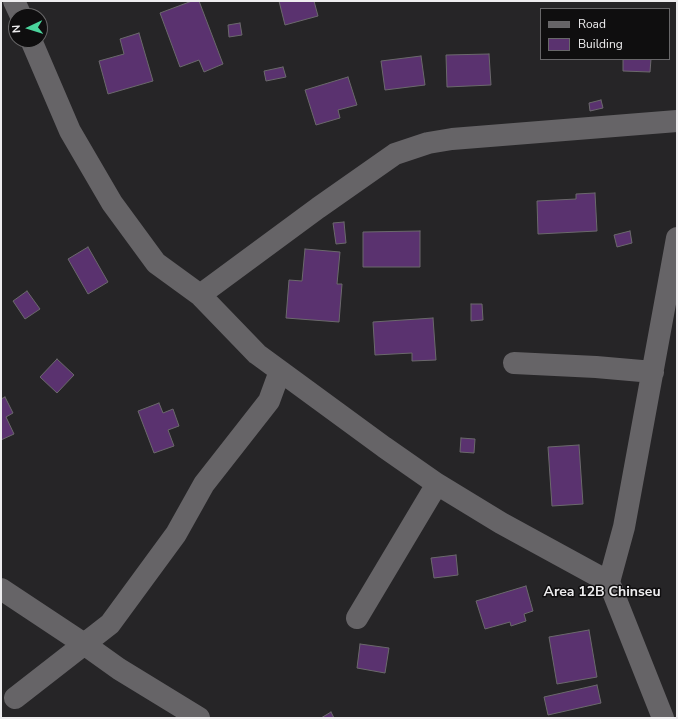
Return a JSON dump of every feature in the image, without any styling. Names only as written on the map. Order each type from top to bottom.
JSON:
[{"type":"street","points":[[34,48],[70,131],[112,203],[156,263],[200,295],[257,354],[384,447],[437,484],[501,523],[609,582]]},
{"type":"street","points":[[200,295],[318,208],[395,154],[428,143],[452,139],[677,120]]},
{"type":"street","points":[[663,718],[609,582],[624,527],[677,238]]},
{"type":"street","points":[[514,364],[596,367],[652,372]]},
{"type":"street","points":[[15,698],[110,624],[176,534],[204,484],[269,402],[280,371]]},
{"type":"street","points":[[357,618],[437,484]]},
{"type":"street","points":[[1,589],[119,669],[200,718]]},
{"type":"building","points":[[192,1],[199,1],[223,64],[204,72],[199,60],[180,67],[160,13]]},
{"type":"building","points":[[279,1],[314,1],[318,16],[285,25]]},
{"type":"building","points":[[240,23],[242,35],[229,37],[228,25]]},
{"type":"building","points":[[139,33],[153,81],[108,94],[99,61],[124,54],[120,39]]},
{"type":"building","points":[[489,54],[491,85],[447,87],[446,55]]},
{"type":"building","points":[[421,56],[425,85],[385,90],[381,61]]},
{"type":"building","points":[[623,60],[651,60],[650,72],[623,71]]},
{"type":"building","points":[[283,67],[286,77],[266,81],[264,71]]},
{"type":"building","points":[[348,77],[357,105],[338,110],[340,118],[316,125],[305,90]]},
{"type":"building","points":[[601,100],[603,108],[590,111],[589,103]]},
{"type":"building","points":[[595,193],[597,231],[538,234],[537,201],[576,199],[576,194]]},
{"type":"building","points":[[344,222],[346,243],[336,244],[333,223]]},
{"type":"building","points":[[420,231],[420,267],[363,267],[363,232]]},
{"type":"building","points":[[630,231],[632,243],[617,247],[614,235]]},
{"type":"building","points":[[88,247],[108,282],[88,294],[68,259]]},
{"type":"building","points":[[305,249],[340,252],[337,284],[342,284],[339,322],[286,318],[289,280],[302,281]]},
{"type":"building","points":[[27,291],[40,309],[25,319],[13,301]]},
{"type":"building","points":[[471,304],[482,304],[483,320],[471,321]]},
{"type":"building","points":[[433,318],[436,360],[412,361],[412,353],[375,355],[373,322]]},
{"type":"building","points":[[57,359],[74,375],[57,393],[40,377]]},
{"type":"building","points":[[5,397],[13,413],[6,417],[14,434],[1,440],[1,399]]},
{"type":"building","points":[[159,403],[163,413],[173,409],[179,426],[168,430],[174,446],[154,453],[138,411]]},
{"type":"building","points":[[461,438],[475,439],[474,453],[460,452]]},
{"type":"building","points":[[579,445],[583,504],[552,506],[548,447]]},
{"type":"building","points":[[456,555],[458,575],[434,578],[431,558]]},
{"type":"building","points":[[526,586],[533,611],[524,614],[526,621],[511,626],[510,622],[485,629],[476,601]]},
{"type":"building","points":[[589,630],[597,677],[557,684],[549,637]]},
{"type":"building","points":[[360,644],[389,648],[385,673],[357,668]]},
{"type":"building","points":[[597,685],[601,703],[548,715],[544,697]]},
{"type":"building","points":[[331,712],[334,718],[321,718]]},
{"type":"district","name":"Area 12B Chinseu","points":[[602,593]]}]
